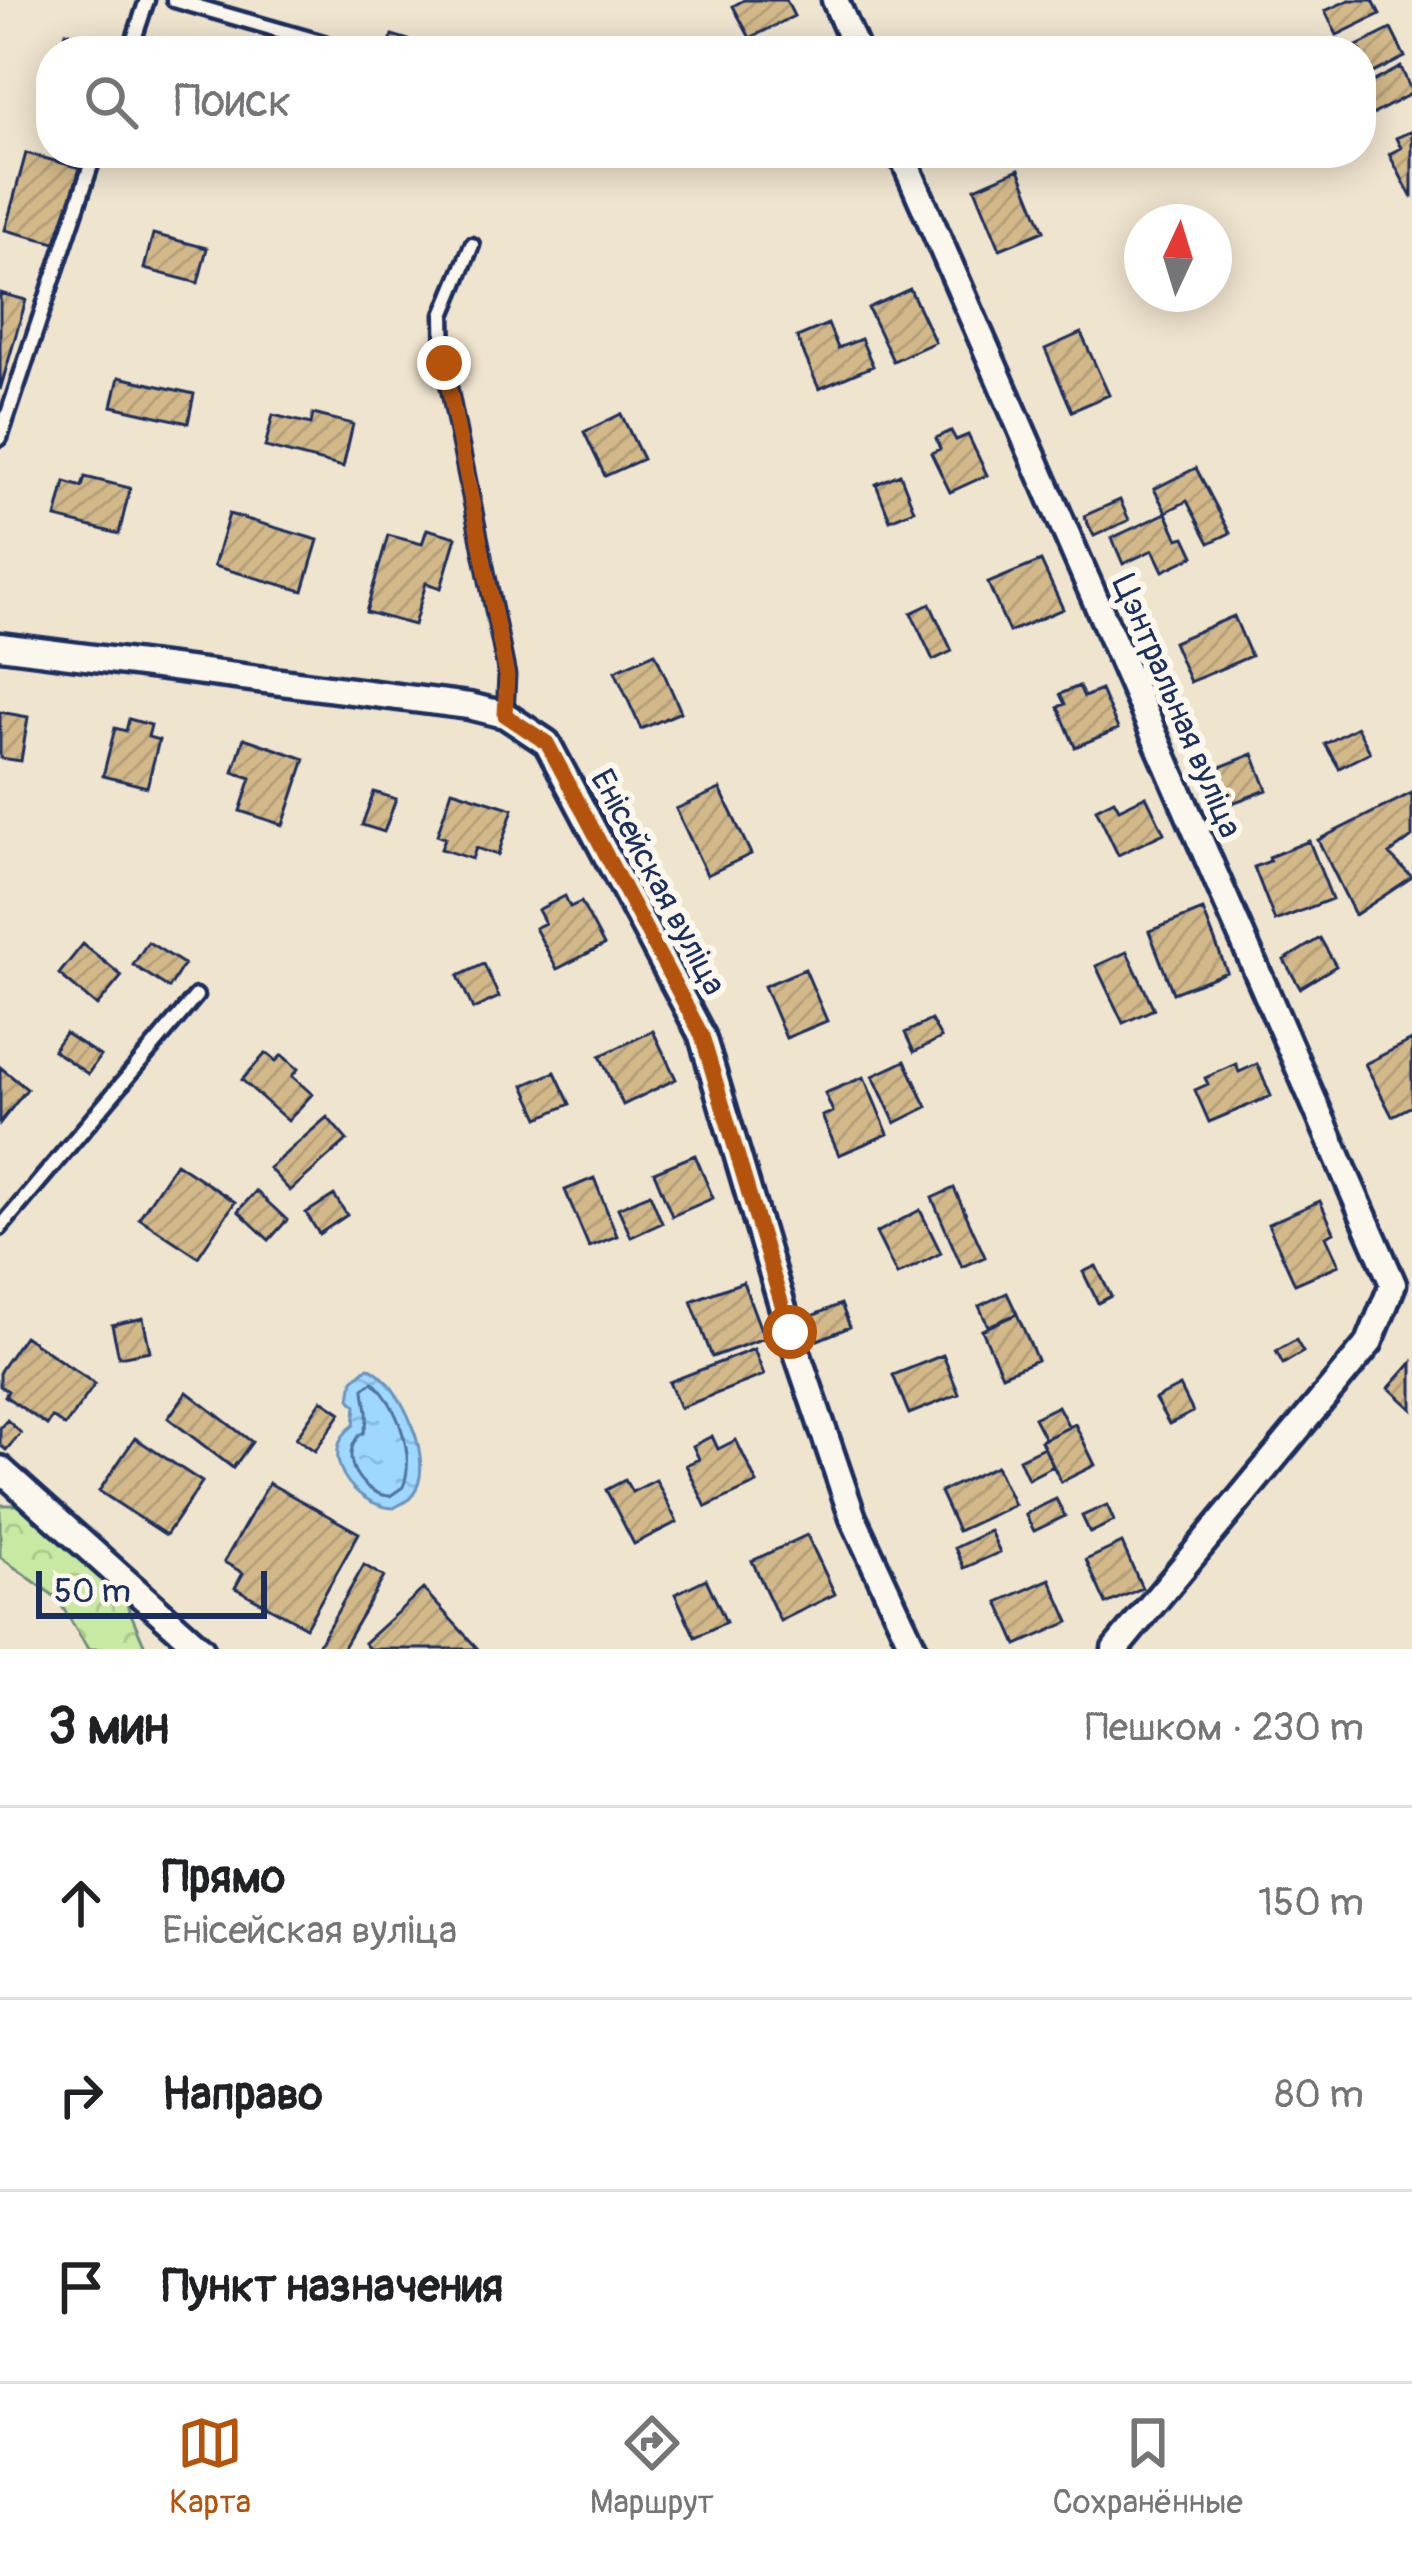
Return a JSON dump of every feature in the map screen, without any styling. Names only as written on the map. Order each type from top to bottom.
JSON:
[{"type":"street","points":[[835,0],[851,36]]},
{"type":"street","name":"Цэнтральная вуліца","points":[[909,168],[1393,1284],[1369,1343],[1115,1649]]},
{"type":"street","name":"Енісейская вуліца","points":[[0,646],[469,706],[505,715],[547,743],[702,1036],[790,1332],[846,1498],[914,1649]]},
{"type":"street","points":[[2,1474],[201,1649]]},
{"type":"lane","points":[[135,36],[147,0]]},
{"type":"lane","points":[[174,0],[299,36]]},
{"type":"lane","points":[[0,438],[90,168]]},
{"type":"lane","points":[[472,245],[443,315],[444,363],[507,676],[505,715]]},
{"type":"lane","points":[[0,1228],[196,996]]},
{"type":"green space","points":[[0,1505],[30,1505],[121,1591],[146,1649],[88,1649],[57,1598],[0,1557]]},
{"type":"water","points":[[368,1367],[393,1389],[418,1446],[419,1483],[409,1499],[394,1508],[365,1498],[344,1476],[339,1463],[343,1436],[354,1425],[353,1380]]},
{"type":"building","points":[[744,0],[786,0],[794,16],[749,36],[733,6]]},
{"type":"building","points":[[1349,0],[1373,0],[1380,14],[1337,35],[1325,11]]},
{"type":"building","points":[[1391,29],[1405,57],[1376,72],[1376,36]]},
{"type":"building","points":[[1401,67],[1412,93],[1376,113],[1376,80]]},
{"type":"building","points":[[1412,131],[1412,198],[1389,154],[1401,148],[1396,138]]},
{"type":"building","points":[[26,153],[36,156],[36,168],[80,168],[59,244],[5,230]]},
{"type":"building","points":[[1019,169],[1044,231],[1000,249],[975,188]]},
{"type":"building","points":[[153,234],[207,248],[198,283],[144,269]]},
{"type":"building","points":[[910,289],[935,342],[893,361],[868,308]]},
{"type":"building","points":[[0,293],[26,300],[0,390]]},
{"type":"building","points":[[828,324],[838,348],[861,339],[873,366],[819,389],[797,337]]},
{"type":"building","points":[[1081,333],[1109,395],[1072,411],[1045,349]]},
{"type":"building","points":[[119,377],[194,394],[188,423],[112,406]]},
{"type":"building","points":[[313,414],[353,424],[343,467],[265,447],[273,415],[311,424]]},
{"type":"building","points":[[621,414],[643,459],[605,476],[584,432]]},
{"type":"building","points":[[951,431],[956,440],[968,435],[987,475],[950,492],[931,453],[940,449],[936,438]]},
{"type":"building","points":[[1196,468],[1230,533],[1209,543],[1187,501],[1166,512],[1154,489]]},
{"type":"building","points":[[900,474],[914,510],[890,520],[876,484]]},
{"type":"building","points":[[85,477],[130,488],[119,534],[56,518],[65,482],[82,487]]},
{"type":"building","points":[[1120,500],[1129,520],[1094,536],[1084,516]]},
{"type":"building","points":[[1166,513],[1178,539],[1185,537],[1194,556],[1163,571],[1153,550],[1123,564],[1112,538]]},
{"type":"building","points":[[229,514],[318,540],[303,591],[214,566]]},
{"type":"building","points":[[427,529],[456,537],[441,588],[426,583],[414,625],[366,612],[388,535],[422,544]]},
{"type":"building","points":[[1041,561],[1063,609],[1009,632],[988,583]]},
{"type":"building","points":[[930,604],[952,651],[933,660],[911,613]]},
{"type":"building","points":[[1234,616],[1251,656],[1190,682],[1173,642]]},
{"type":"building","points":[[655,653],[681,712],[641,729],[615,671]]},
{"type":"building","points":[[1079,686],[1084,697],[1101,690],[1118,729],[1075,747],[1058,707],[1065,704],[1060,694]]},
{"type":"building","points":[[0,712],[28,717],[21,761],[0,758]]},
{"type":"building","points":[[129,719],[151,725],[148,737],[159,740],[147,787],[103,776],[115,728],[126,731]]},
{"type":"building","points":[[1357,727],[1370,752],[1339,768],[1325,744]]},
{"type":"building","points":[[244,738],[305,759],[283,825],[240,811],[251,778],[233,772]]},
{"type":"building","points":[[1253,754],[1267,790],[1224,806],[1210,771]]},
{"type":"building","points":[[720,789],[751,854],[707,875],[676,809]]},
{"type":"building","points":[[452,790],[513,809],[498,855],[476,848],[472,859],[441,849],[445,838],[437,835]]},
{"type":"building","points":[[374,792],[396,799],[384,832],[362,825]]},
{"type":"building","points":[[1412,793],[1412,837],[1389,854],[1412,877],[1355,915],[1318,840]]},
{"type":"building","points":[[1146,796],[1164,833],[1118,855],[1096,809],[1114,800],[1119,809]]},
{"type":"building","points":[[1309,841],[1332,899],[1275,921],[1254,867]]},
{"type":"building","points":[[565,896],[570,907],[581,902],[604,945],[557,969],[535,928],[545,923],[538,910]]},
{"type":"building","points":[[1203,910],[1227,972],[1173,993],[1149,931]]},
{"type":"building","points":[[1320,938],[1336,966],[1300,988],[1284,960]]},
{"type":"building","points":[[148,942],[184,964],[169,988],[133,965]]},
{"type":"building","points":[[83,944],[122,976],[97,1006],[59,974]]},
{"type":"building","points":[[1127,952],[1154,1009],[1123,1023],[1096,966]]},
{"type":"building","points":[[484,964],[499,997],[473,1009],[458,976]]},
{"type":"building","points":[[805,969],[827,1021],[786,1038],[764,986]]},
{"type":"building","points":[[931,1020],[941,1038],[914,1052],[905,1033]]},
{"type":"building","points":[[653,1031],[676,1079],[623,1105],[600,1056]]},
{"type":"building","points":[[65,1033],[100,1056],[88,1074],[53,1050]]},
{"type":"building","points":[[1412,1040],[1412,1106],[1392,1116],[1365,1064]]},
{"type":"building","points":[[266,1053],[276,1061],[282,1055],[298,1069],[292,1076],[312,1094],[288,1121],[242,1080]]},
{"type":"building","points":[[905,1061],[927,1107],[895,1123],[873,1076]]},
{"type":"building","points":[[1236,1064],[1239,1072],[1257,1064],[1271,1096],[1209,1122],[1195,1090],[1208,1084],[1205,1078]]},
{"type":"building","points":[[0,1067],[27,1089],[0,1123]]},
{"type":"building","points":[[555,1072],[570,1104],[539,1118],[524,1085]]},
{"type":"building","points":[[864,1077],[888,1134],[839,1155],[822,1116],[833,1112],[825,1093]]},
{"type":"building","points":[[327,1117],[347,1140],[290,1191],[269,1168]]},
{"type":"building","points":[[695,1155],[713,1198],[672,1216],[654,1172]]},
{"type":"building","points":[[176,1163],[235,1202],[198,1257],[139,1218]]},
{"type":"building","points":[[594,1178],[617,1236],[589,1247],[565,1190]]},
{"type":"building","points":[[954,1188],[985,1257],[962,1267],[932,1198]]},
{"type":"building","points":[[256,1191],[287,1220],[269,1240],[238,1211]]},
{"type":"building","points":[[650,1194],[662,1223],[631,1237],[618,1208]]},
{"type":"building","points":[[334,1195],[347,1215],[319,1234],[306,1213]]},
{"type":"building","points":[[1320,1201],[1334,1232],[1326,1236],[1339,1265],[1295,1284],[1268,1224]]},
{"type":"building","points":[[920,1210],[941,1253],[897,1275],[876,1233]]},
{"type":"building","points":[[1096,1266],[1111,1296],[1098,1303],[1083,1272]]},
{"type":"building","points":[[743,1282],[764,1338],[712,1357],[691,1301]]},
{"type":"building","points":[[1007,1293],[1017,1314],[988,1326],[979,1306]]},
{"type":"building","points":[[841,1304],[850,1327],[818,1340],[809,1317]]},
{"type":"building","points":[[1017,1314],[1037,1360],[1002,1375],[982,1330]]},
{"type":"building","points":[[143,1318],[150,1351],[119,1357],[112,1325]]},
{"type":"building","points":[[24,1336],[95,1384],[65,1426],[52,1417],[47,1425],[5,1396],[8,1391],[0,1386],[0,1371]]},
{"type":"building","points":[[1296,1340],[1303,1352],[1283,1364],[1276,1351]]},
{"type":"building","points":[[754,1349],[764,1375],[680,1408],[669,1382]]},
{"type":"building","points":[[943,1355],[959,1394],[909,1414],[893,1375]]},
{"type":"building","points":[[1412,1362],[1412,1409],[1389,1388]]},
{"type":"building","points":[[1180,1386],[1193,1412],[1169,1424],[1155,1399]]},
{"type":"building","points":[[187,1392],[252,1442],[233,1468],[168,1418]]},
{"type":"building","points":[[322,1400],[341,1413],[315,1451],[296,1438]]},
{"type":"building","points":[[1058,1406],[1069,1427],[1045,1439],[1034,1418]]},
{"type":"building","points":[[7,1420],[21,1433],[6,1450],[0,1445],[0,1428]]},
{"type":"building","points":[[1075,1424],[1095,1465],[1061,1482],[1041,1441]]},
{"type":"building","points":[[712,1436],[718,1449],[736,1440],[757,1483],[706,1507],[686,1465],[699,1459],[693,1446]]},
{"type":"building","points":[[135,1438],[202,1482],[166,1535],[99,1491]]},
{"type":"building","points":[[1044,1447],[1053,1466],[1028,1479],[1019,1459]]},
{"type":"building","points":[[996,1466],[1014,1505],[958,1531],[940,1492]]},
{"type":"building","points":[[625,1480],[632,1492],[656,1480],[677,1522],[634,1544],[606,1490]]},
{"type":"building","points":[[269,1483],[359,1533],[306,1627],[235,1588],[243,1573],[224,1562]]},
{"type":"building","points":[[1056,1499],[1065,1516],[1034,1531],[1025,1514]]},
{"type":"building","points":[[1107,1505],[1114,1521],[1090,1533],[1082,1516]]},
{"type":"building","points":[[990,1531],[1000,1552],[964,1568],[955,1548]]},
{"type":"building","points":[[807,1535],[835,1594],[780,1621],[752,1561]]},
{"type":"building","points":[[1122,1543],[1142,1588],[1106,1604],[1086,1560]]},
{"type":"building","points":[[364,1565],[384,1577],[342,1649],[316,1649]]},
{"type":"building","points":[[706,1579],[726,1622],[695,1637],[675,1594]]},
{"type":"building","points":[[1050,1579],[1069,1622],[1017,1645],[998,1602]]},
{"type":"building","points":[[423,1589],[478,1649],[369,1649],[364,1643]]},
{"type":"route","points":[[444,363],[507,676],[505,715],[547,743],[702,1036],[790,1332]]}]
